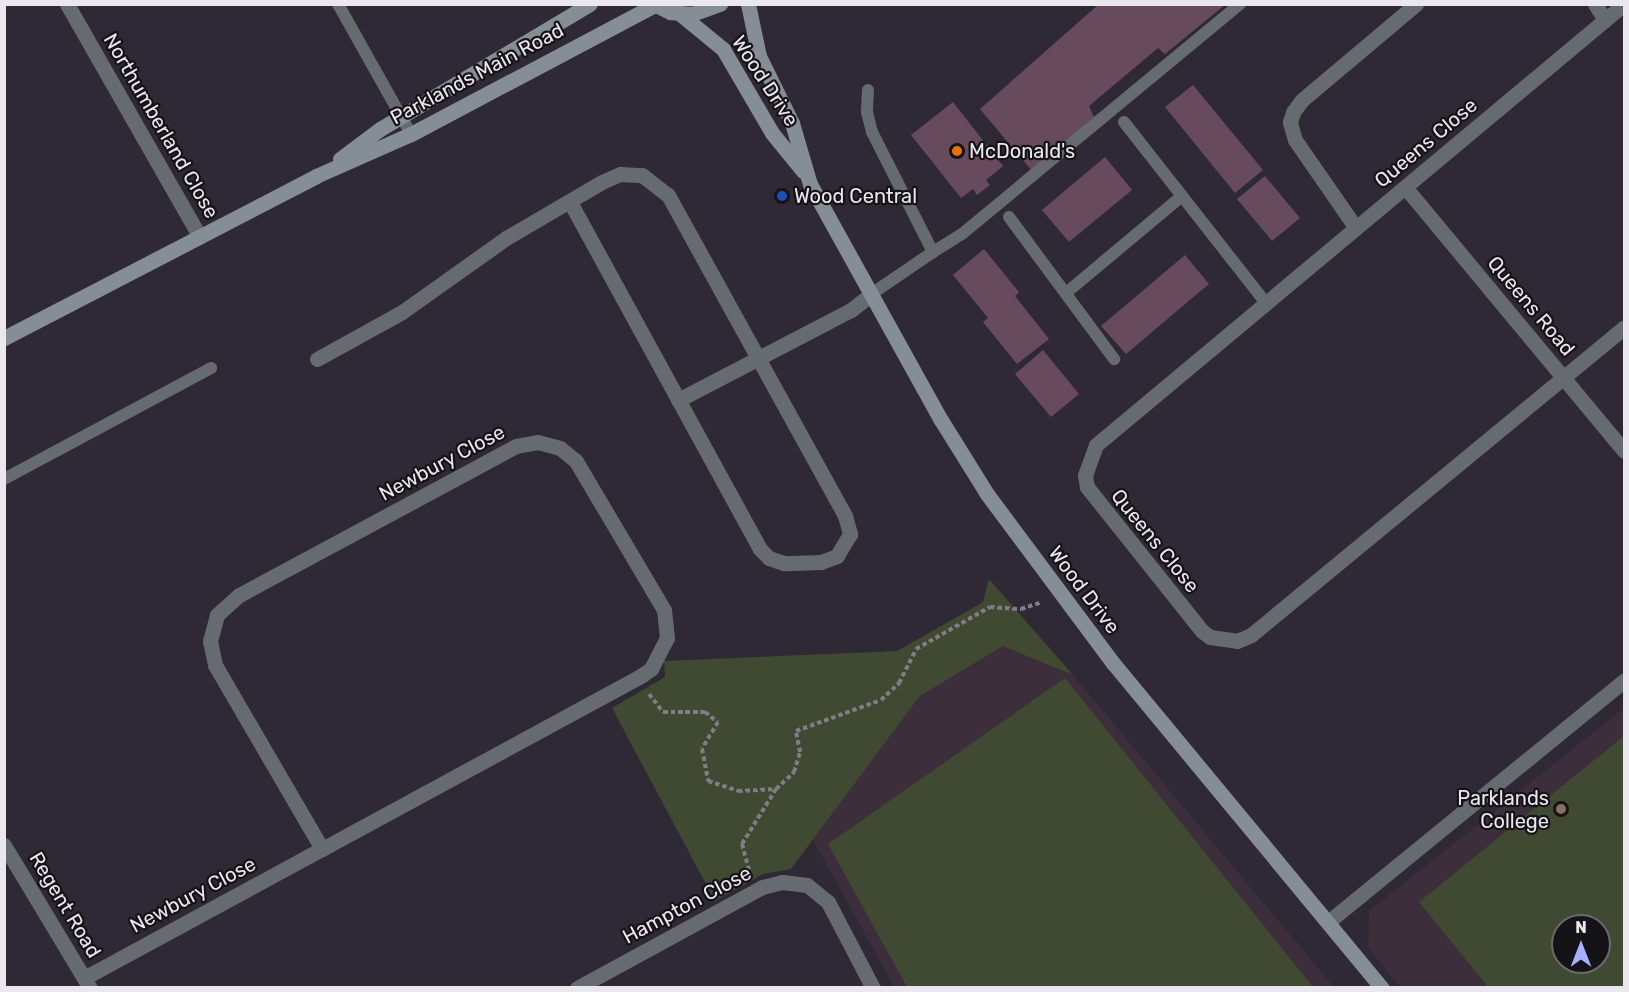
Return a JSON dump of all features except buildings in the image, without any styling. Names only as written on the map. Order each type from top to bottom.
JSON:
[{"type":"street","name":"Northumberland Close","points":[[67,4],[200,237]]},
{"type":"street","name":"Parklands Main Road","points":[[316,176],[401,117],[590,4]]},
{"type":"street","points":[[655,5],[679,14],[705,11],[720,4]]},
{"type":"street","name":"Wood Drive","points":[[748,4],[759,56],[792,123],[808,178]]},
{"type":"street","points":[[1356,228],[1295,140],[1290,122],[1293,112],[1302,100],[1416,4]]},
{"type":"street","points":[[1594,4],[1605,20]]},
{"type":"street","name":"Queens Close","points":[[1624,4],[1096,446],[1085,475],[1093,497],[1210,637],[1237,641],[1251,635],[1624,327]]},
{"type":"street","name":"Parklands Main Road","points":[[4,338],[316,176],[411,134],[655,5]]},
{"type":"street","name":"Wood Drive","points":[[679,14],[723,49],[772,133],[808,178],[870,295],[987,494],[1057,591],[1192,761],[1382,987]]},
{"type":"street","points":[[317,359],[402,312],[506,238],[570,202],[620,174],[642,175],[661,186],[849,524],[848,542],[830,560],[784,563],[764,554],[570,202]]},
{"type":"street","name":"Queens Road","points":[[1405,188],[1624,451]]},
{"type":"street","points":[[678,400],[851,310],[870,295]]},
{"type":"street","name":"Newbury Close","points":[[87,983],[322,849],[642,675],[664,650],[668,624],[664,610],[576,460],[550,444],[516,446],[239,595],[217,615],[212,628],[211,654],[322,849]]},
{"type":"street","points":[[1328,922],[1624,681]]},
{"type":"street","name":"Regent Road","points":[[4,845],[87,983]]},
{"type":"street","name":"Hampton Close","points":[[577,987],[762,887],[799,883],[828,902],[873,987]]},
{"type":"lane","points":[[338,4],[411,134]]},
{"type":"lane","points":[[870,295],[962,234],[1240,4]]},
{"type":"lane","points":[[868,90],[867,112],[872,132],[933,252]]},
{"type":"lane","points":[[1124,122],[1266,303]]},
{"type":"lane","points":[[1066,293],[1182,196]]},
{"type":"lane","points":[[1009,217],[1114,359]]},
{"type":"lane","points":[[4,479],[212,368]]},
{"type":"path","points":[[762,887],[745,866],[742,844],[776,789],[794,772],[800,752],[796,731],[881,700],[899,683],[916,649],[990,607],[1021,609],[1043,601]]},
{"type":"path","points":[[642,675],[651,699],[663,712],[705,711],[718,722],[702,749],[708,782],[738,791],[776,789]]},
{"type":"shaded area","points":[[1003,646],[1073,675],[1334,987],[894,987],[813,840],[920,696]]},
{"type":"shaded area","name":"Parklands College","points":[[1624,708],[1624,987],[1399,987],[1368,947],[1369,911]]},
{"type":"green space","points":[[989,579],[1073,675],[1003,646],[920,696],[791,869],[763,874],[715,901],[612,708],[665,677],[664,661],[897,651],[983,602]]},
{"type":"green space","points":[[1065,678],[1313,987],[907,987],[828,844]]},
{"type":"green space","name":"Parklands College","points":[[1624,736],[1624,987],[1488,987],[1419,902]]},
{"type":"place","name":"McDonald's","points":[[957,151]]},
{"type":"place","name":"Wood Central","points":[[782,196]]},
{"type":"place","name":"Parklands College","points":[[1561,809]]}]
